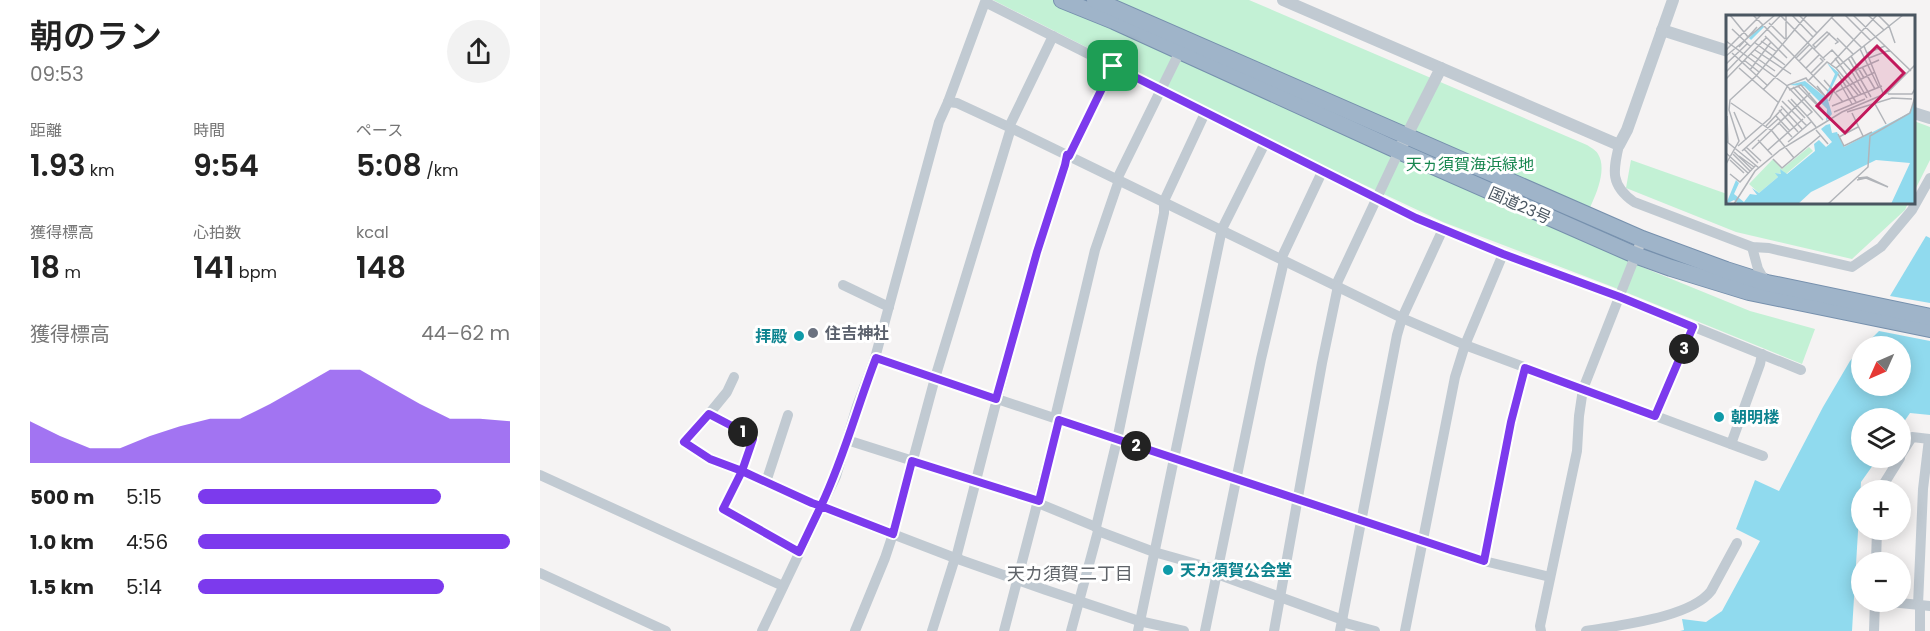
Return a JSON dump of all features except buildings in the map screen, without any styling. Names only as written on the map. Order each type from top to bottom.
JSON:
[{"type":"highway","name":"国道23号","points":[[1062,0],[1114,21],[1399,152],[1638,247],[1930,329]]},
{"type":"highway","name":"国道23号","points":[[1095,0],[1407,136],[1638,247],[1671,268],[1749,292],[1860,309],[1930,316]]},
{"type":"street","points":[[1283,0],[1619,145]]},
{"type":"street","points":[[1673,0],[1627,130],[1619,145],[1614,175],[1617,186],[1634,202],[1752,247],[1769,248],[1852,267],[1881,247],[1912,210],[1930,178]]},
{"type":"street","points":[[762,631],[836,476],[857,406],[876,358],[939,122],[985,2],[1376,199],[1503,254],[1620,297],[1801,370]]},
{"type":"street","points":[[1662,30],[1726,50]]},
{"type":"street","points":[[855,631],[893,534],[935,378],[1010,127],[1053,36]]},
{"type":"street","points":[[1004,631],[1039,502],[1095,250],[1118,179],[1180,51]]},
{"type":"street","points":[[932,631],[956,558],[996,399],[1037,252],[1068,155],[1113,66]]},
{"type":"street","points":[[1274,631],[1337,286],[1376,199],[1441,69]]},
{"type":"street","points":[[948,102],[957,103],[1010,127],[1402,318],[1525,368],[1763,456]]},
{"type":"street","points":[[1071,631],[1117,440],[1164,213],[1164,201],[1205,113]]},
{"type":"street","points":[[1915,113],[1930,118]]},
{"type":"street","points":[[1139,626],[1222,230],[1265,143]]},
{"type":"street","points":[[1205,631],[1282,260],[1322,171]]},
{"type":"street","points":[[1342,624],[1397,334],[1402,318],[1443,229]]},
{"type":"street","points":[[1541,631],[1540,626],[1577,451],[1582,389],[1638,247]]},
{"type":"street","points":[[1752,247],[1758,269],[1767,283]]},
{"type":"street","points":[[1405,631],[1448,409],[1465,345],[1503,254]]},
{"type":"street","points":[[843,285],[889,307]]},
{"type":"street","points":[[1655,416],[1693,327]]},
{"type":"street","points":[[1731,444],[1762,354]]},
{"type":"street","points":[[876,358],[1484,561],[1550,577]]},
{"type":"street","points":[[1484,561],[1509,432],[1525,368]]},
{"type":"street","points":[[734,377],[727,392],[684,442],[710,459],[812,503],[956,558],[1079,601],[1139,626],[1184,631]]},
{"type":"street","points":[[709,414],[753,439],[742,471],[723,509],[799,552]]},
{"type":"street","points":[[766,482],[788,415]]},
{"type":"street","points":[[1911,439],[1929,439],[1923,489],[1920,631]]},
{"type":"street","points":[[848,440],[1039,502],[1154,552],[1217,572],[1342,624],[1375,631]]},
{"type":"street","points":[[540,474],[783,586]]},
{"type":"street","points":[[1586,631],[1668,614],[1694,605],[1706,598],[1711,591],[1737,543]]},
{"type":"street","points":[[540,573],[666,631]]},
{"type":"street","points":[[1874,631],[1875,612]]},
{"type":"green space","name":"天ヵ須賀海浜緑地","points":[[993,0],[1249,0],[1587,145],[1598,154],[1601,173],[1595,195],[1576,235],[1626,257],[1642,267],[1750,311],[1815,329],[1802,364],[1613,287],[1443,222],[1288,149]]},
{"type":"green space","points":[[1915,121],[1930,127],[1930,160],[1915,190]]},
{"type":"green space","points":[[1631,160],[1726,194],[1726,204],[1908,204],[1905,210],[1852,259],[1736,232],[1626,188]]},
{"type":"water","points":[[1926,236],[1930,238],[1930,303],[1890,296]]},
{"type":"water","points":[[1879,331],[1904,336],[1874,336]]},
{"type":"water","points":[[1911,337],[1930,341],[1930,415],[1911,413],[1911,408],[1851,408],[1851,468],[1871,468],[1862,480],[1851,480],[1851,540],[1857,540],[1857,552],[1851,552],[1852,631],[1680,631],[1684,630],[1682,619],[1706,622],[1722,611],[1760,541],[1736,529],[1755,480],[1779,491],[1850,361],[1851,396],[1911,396]]},
{"type":"place","name":"住吉神社","points":[[813,333]]},
{"type":"place","name":"拝殿","points":[[799,336]]},
{"type":"place","name":"朝明楼","points":[[1719,417]]},
{"type":"place","name":"天カ須賀公会堂","points":[[1168,570]]},
{"type":"district","name":"天カ須賀二丁目","points":[[1070,574]]},
{"type":"route","points":[[1113,66],[1069,156],[1067,155],[996,399],[876,358],[857,406],[836,476],[821,506],[742,471],[753,439],[709,414],[684,442],[710,459],[742,471],[723,509],[799,552],[821,506],[893,534],[912,461],[1039,501],[1059,420],[1484,561],[1511,422],[1525,368],[1655,416],[1693,327],[1416,218],[1113,66]]}]
